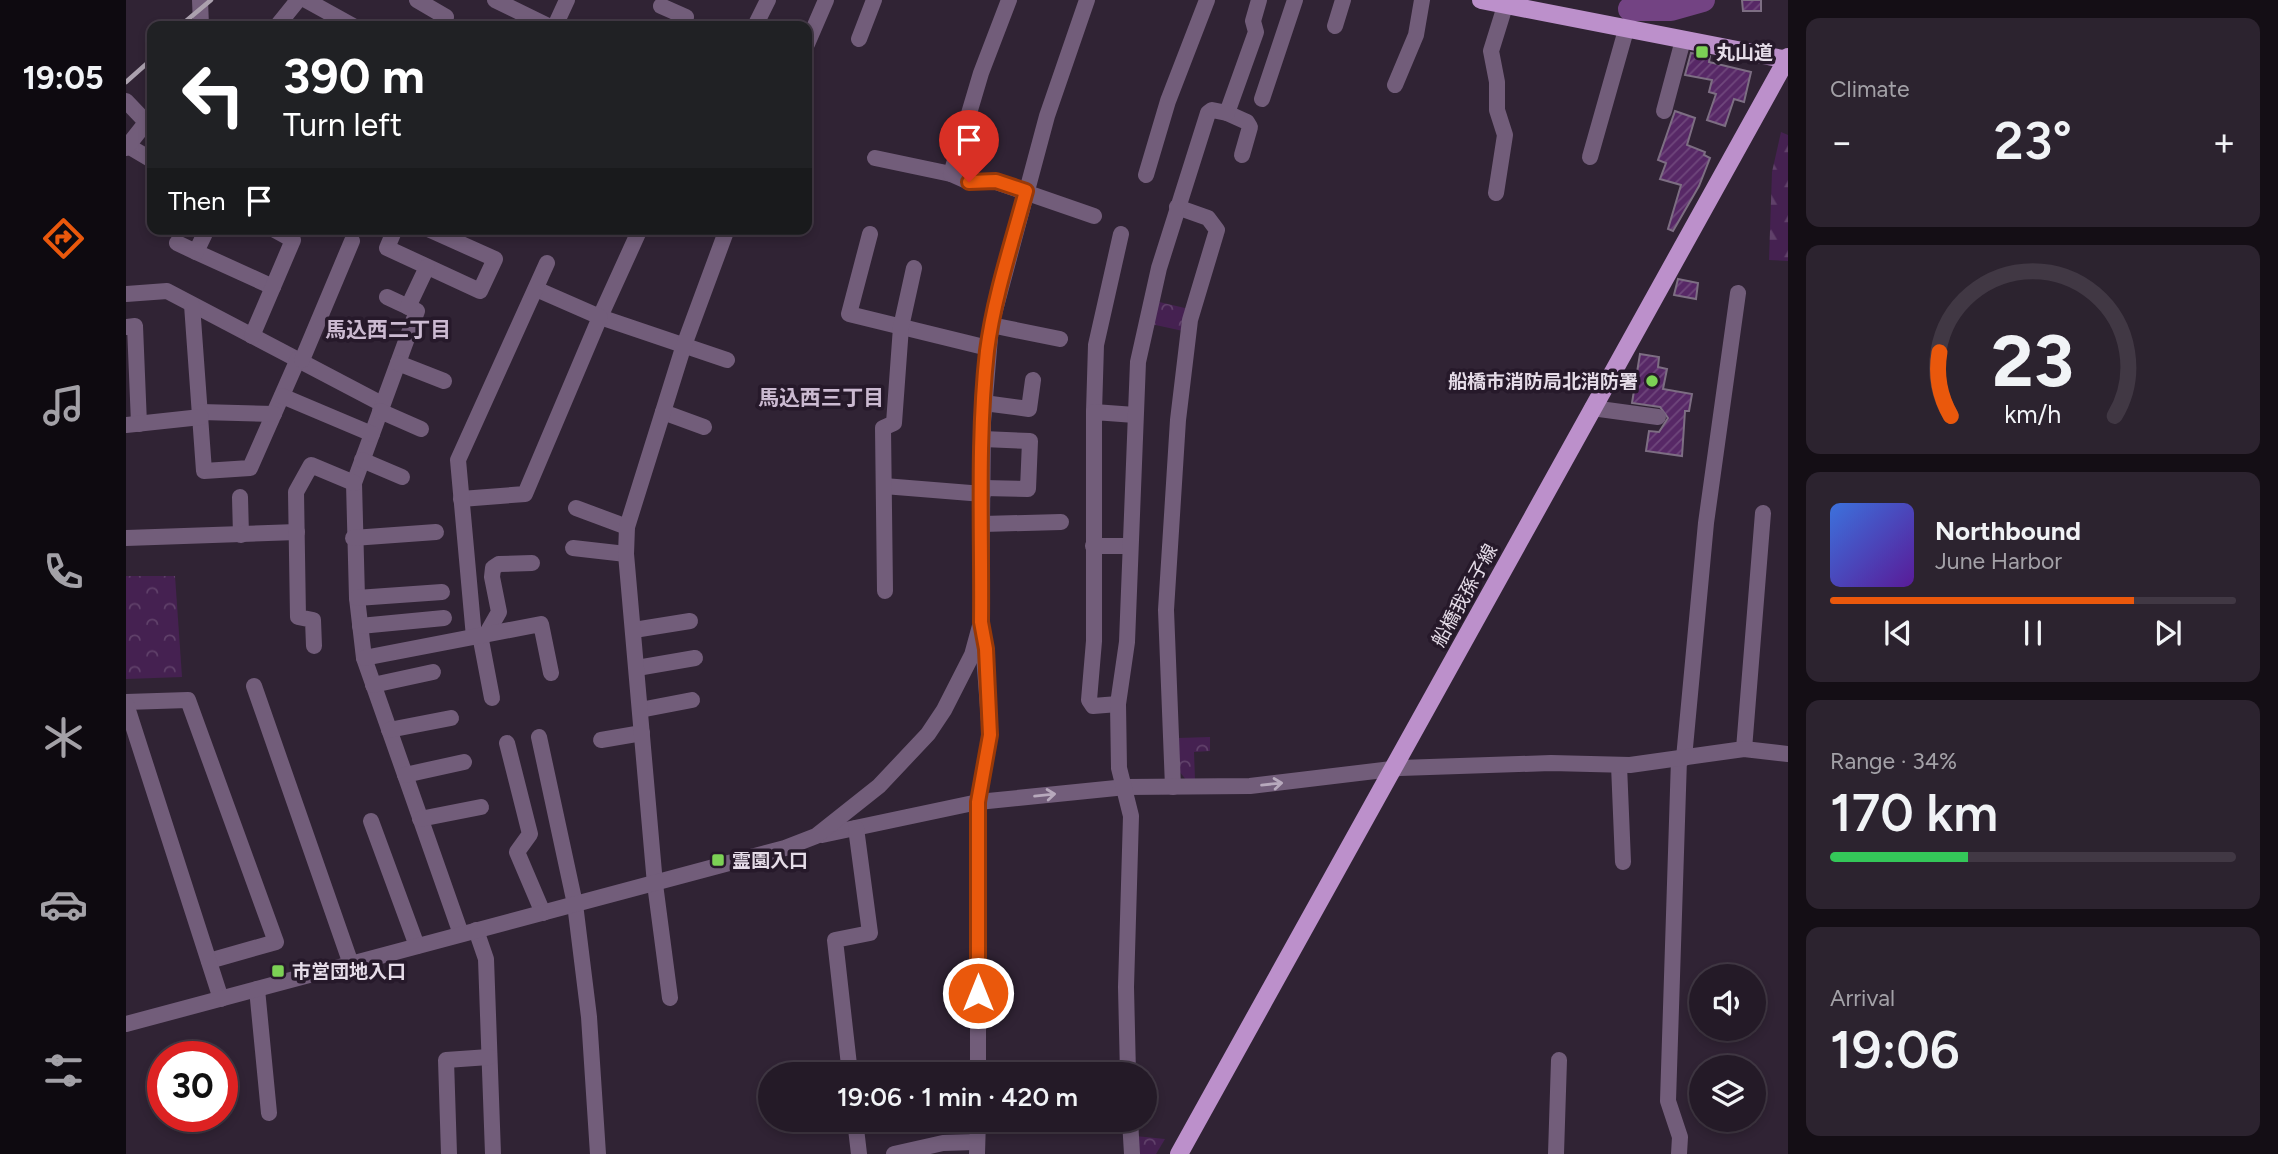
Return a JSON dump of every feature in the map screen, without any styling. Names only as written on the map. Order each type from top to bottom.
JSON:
[{"type":"main road","points":[[1481,0],[1787,59]]},
{"type":"main road","name":"船橋我孫子線","points":[[1179,1154],[1787,59]]},
{"type":"street","points":[[200,0],[201,21]]},
{"type":"street","points":[[281,21],[298,0]]},
{"type":"street","points":[[306,0],[344,21]]},
{"type":"street","points":[[417,0],[446,17],[444,21]]},
{"type":"street","points":[[495,0],[538,21]]},
{"type":"street","points":[[557,21],[567,0]]},
{"type":"street","points":[[758,21],[768,0]]},
{"type":"street","points":[[812,32],[826,0]]},
{"type":"street","points":[[859,38],[874,0]]},
{"type":"street","points":[[951,174],[981,73],[1009,0]]},
{"type":"street","points":[[978,1062],[978,802],[990,735],[986,649],[981,622],[983,439],[988,348],[991,325],[1026,191],[1061,73],[1087,0]]},
{"type":"street","points":[[1146,175],[1168,101],[1207,0]]},
{"type":"street","points":[[1227,113],[1256,32],[1254,21],[1259,0]]},
{"type":"street","points":[[1262,99],[1295,0]]},
{"type":"street","points":[[1335,26],[1343,0]]},
{"type":"street","points":[[1395,85],[1416,35],[1422,0]]},
{"type":"street","points":[[1496,193],[1505,135],[1497,110],[1497,82],[1491,51],[1505,6]]},
{"type":"street","points":[[1590,157],[1626,30]]},
{"type":"street","points":[[1664,111],[1683,40]]},
{"type":"street","points":[[126,101],[147,117]]},
{"type":"street","points":[[1128,1062],[1126,987],[1131,816],[1126,787],[1119,768],[1118,704],[1128,642],[1138,362],[1159,268],[1208,113],[1212,110],[1247,122],[1250,127],[1242,155]]},
{"type":"street","points":[[147,123],[127,147],[147,157]]},
{"type":"street","points":[[875,158],[951,174],[969,182],[996,181],[1094,216]]},
{"type":"street","points":[[1173,787],[1166,610],[1178,420],[1191,320],[1217,230],[1208,218],[1177,207]]},
{"type":"street","points":[[870,234],[849,314],[988,348]]},
{"type":"street","points":[[1118,704],[1093,706],[1089,700],[1094,641],[1096,345],[1121,234]]},
{"type":"street","points":[[196,252],[204,235]]},
{"type":"street","points":[[252,335],[293,240],[284,235]]},
{"type":"street","points":[[392,235],[387,248],[480,291],[495,259],[456,235]]},
{"type":"street","points":[[461,499],[525,494],[637,235]]},
{"type":"street","points":[[670,998],[655,884],[626,554],[627,527],[683,348],[725,235]]},
{"type":"street","points":[[192,305],[204,471],[250,468],[352,241]]},
{"type":"street","points":[[177,243],[273,287]]},
{"type":"street","points":[[492,698],[461,499],[458,460],[547,263]]},
{"type":"street","points":[[408,307],[427,267]]},
{"type":"street","points":[[885,591],[883,428],[894,423],[901,327],[914,268]]},
{"type":"street","points":[[536,289],[600,317],[683,348],[727,360]]},
{"type":"street","points":[[126,294],[167,291],[300,359],[421,429]]},
{"type":"street","points":[[1679,1154],[1680,1138],[1668,1101],[1681,759],[1706,523],[1738,293]]},
{"type":"street","points":[[387,297],[417,311],[354,483],[353,538],[360,626],[364,658],[420,819],[469,932],[486,958],[493,1154]]},
{"type":"street","points":[[991,325],[1060,339]]},
{"type":"street","points":[[126,327],[135,326],[133,425],[201,415],[274,414]]},
{"type":"street","points":[[398,363],[444,381]]},
{"type":"street","points":[[984,403],[1029,409],[1033,380]]},
{"type":"street","points":[[282,396],[372,433]]},
{"type":"street","points":[[1592,408],[1658,417]]},
{"type":"street","points":[[663,412],[704,427]]},
{"type":"street","points":[[1094,412],[1135,415]]},
{"type":"street","points":[[884,486],[983,491],[1028,489],[1030,441],[983,439]]},
{"type":"street","points":[[362,460],[402,477]]},
{"type":"street","points":[[314,646],[313,620],[298,617],[296,492],[311,465],[354,483]]},
{"type":"street","points":[[240,496],[240,535]]},
{"type":"street","points":[[576,508],[627,527]]},
{"type":"street","points":[[1744,749],[1763,513]]},
{"type":"street","points":[[983,524],[1061,522]]},
{"type":"street","points":[[126,538],[297,532]]},
{"type":"street","points":[[353,538],[436,532]]},
{"type":"street","points":[[1093,546],[1130,546]]},
{"type":"street","points":[[573,548],[626,554]]},
{"type":"street","points":[[481,635],[499,612],[492,577],[493,568],[499,564],[533,563]]},
{"type":"street","points":[[357,597],[442,592]]},
{"type":"street","points":[[360,626],[444,618]]},
{"type":"street","points":[[634,630],[690,621]]},
{"type":"street","points":[[816,836],[879,786],[928,734],[960,682],[972,655],[981,622]]},
{"type":"street","points":[[364,658],[541,624],[551,673]]},
{"type":"street","points":[[637,668],[695,658]]},
{"type":"street","points":[[373,685],[432,672]]},
{"type":"street","points":[[254,686],[351,964]]},
{"type":"street","points":[[209,961],[276,942],[188,700],[126,703],[221,999]]},
{"type":"street","points":[[640,710],[692,700]]},
{"type":"street","points":[[389,730],[451,718]]},
{"type":"street","points":[[601,740],[642,733]]},
{"type":"street","points":[[540,737],[575,904],[589,1017],[598,1154]]},
{"type":"street","points":[[507,743],[530,834],[517,852],[543,913]]},
{"type":"street","points":[[126,1024],[655,884],[785,848],[816,836],[978,802],[1126,787],[1250,786],[1401,768],[1551,763],[1619,765],[1744,749],[1788,754]]},
{"type":"street","points":[[405,775],[464,762]]},
{"type":"street","points":[[1619,765],[1623,862]]},
{"type":"street","points":[[420,819],[481,807]]},
{"type":"street","points":[[371,821],[417,946]]},
{"type":"street","points":[[849,1062],[835,940],[870,933],[856,828]]},
{"type":"street","points":[[257,989],[269,1112]]},
{"type":"street","points":[[449,1154],[446,1060],[489,1057]]},
{"type":"street","points":[[1556,1154],[1559,1060]]},
{"type":"street","points":[[856,1132],[859,1154]]},
{"type":"street","points":[[1131,1132],[1132,1154]]},
{"type":"street","points":[[894,1154],[943,1143],[977,1148]]},
{"type":"green space","points":[[1781,132],[1788,135],[1788,261],[1769,260],[1772,172]]},
{"type":"green space","points":[[1155,301],[1189,309],[1183,331],[1151,324]]},
{"type":"green space","points":[[126,576],[175,576],[182,677],[126,679]]},
{"type":"green space","points":[[1210,737],[1210,751],[1194,752],[1195,780],[1187,781],[1179,771],[1178,738]]},
{"type":"green space","points":[[1135,1136],[1165,1139],[1156,1154],[1137,1154]]},
{"type":"building","points":[[1742,0],[1761,0],[1761,11],[1743,11]]},
{"type":"building","points":[[1691,53],[1710,56],[1709,62],[1751,72],[1744,102],[1734,99],[1725,126],[1707,120],[1716,94],[1709,92],[1712,80],[1685,75]]},
{"type":"building","points":[[1675,111],[1695,118],[1687,145],[1705,152],[1704,155],[1710,158],[1699,186],[1673,231],[1668,229],[1681,185],[1660,179],[1666,163],[1658,160]]},
{"type":"building","points":[[1678,279],[1698,283],[1696,299],[1674,295]]},
{"type":"building","points":[[1640,354],[1659,357],[1658,367],[1667,369],[1663,389],[1692,394],[1689,411],[1685,411],[1682,456],[1646,451],[1649,431],[1659,432],[1668,418],[1660,407],[1632,403]]},
{"type":"waterway","points":[[1630,9],[1671,9],[1703,0]]},
{"type":"railway","points":[[186,21],[211,0]]},
{"type":"railway","points":[[126,82],[147,63]]},
{"type":"place","name":"丸山道","points":[[1702,52]]},
{"type":"place","name":"船橋市消防局北消防署","points":[[1652,381]]},
{"type":"place","name":"霊園入口","points":[[718,860]]},
{"type":"place","name":"市営団地入口","points":[[278,971]]},
{"type":"district","name":"馬込西二丁目","points":[[388,330]]},
{"type":"district","name":"馬込西三丁目","points":[[821,398]]},
{"type":"route","points":[[969,182],[996,181],[1026,191],[991,325],[987,354],[983,422],[981,622],[986,649],[990,735],[978,802],[978,993]]}]
